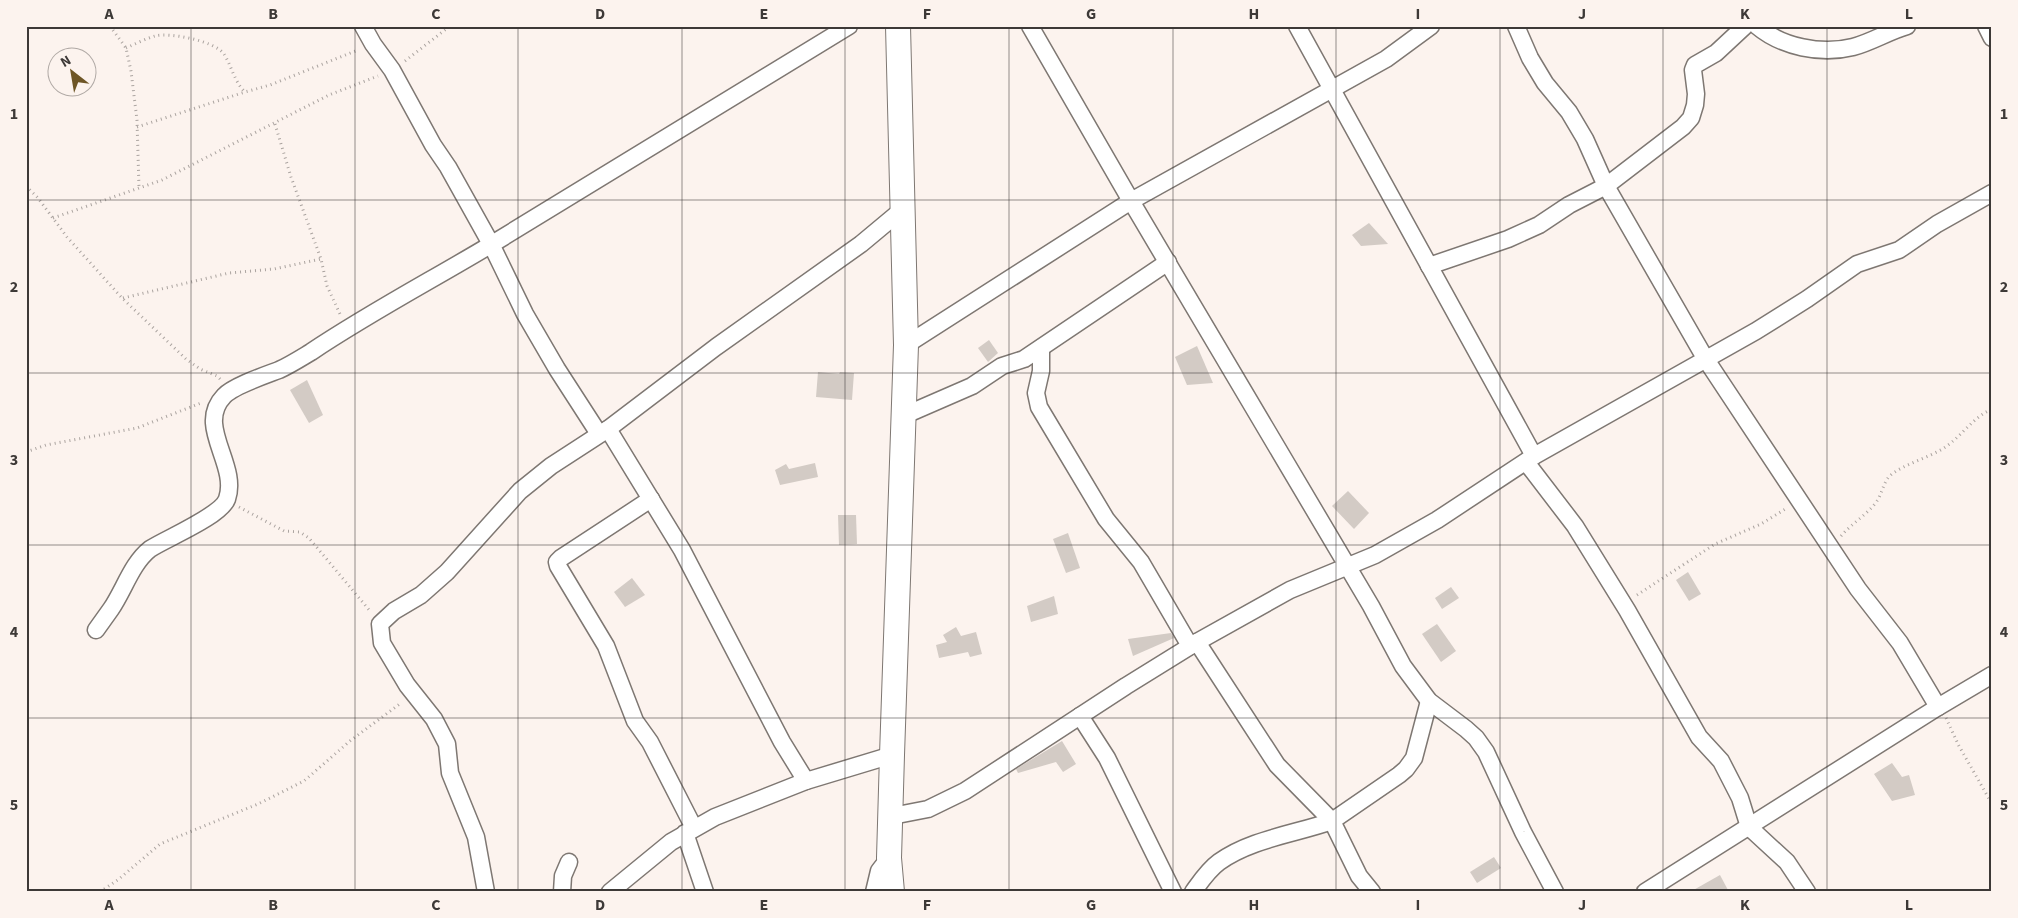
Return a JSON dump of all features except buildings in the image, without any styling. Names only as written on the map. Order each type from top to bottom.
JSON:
[{"type":"main road","points":[[892,892],[889,858],[892,816],[892,755],[906,345],[898,26]]},
{"type":"street","points":[[363,26],[373,44],[392,70],[419,122],[448,167],[491,244],[534,330],[556,369],[604,431],[651,499],[682,550],[782,742],[806,781]]},
{"type":"street","points":[[96,630],[112,609],[140,560],[148,551],[202,520],[216,511],[226,501],[229,486],[225,461],[214,428],[213,414],[229,392],[283,368],[346,328],[491,244],[849,26]]},
{"type":"street","points":[[1030,26],[1131,201],[1371,606],[1403,666],[1428,701],[1466,729],[1476,738],[1486,752],[1523,832],[1556,892]]},
{"type":"street","points":[[1297,26],[1429,266],[1530,459],[1624,604],[1699,737],[1721,761],[1740,798],[1749,827],[1786,862],[1808,892]]},
{"type":"street","points":[[906,345],[1131,201],[1330,88],[1386,59],[1431,26]]},
{"type":"street","points":[[1516,26],[1530,58],[1544,83],[1569,112],[1585,139],[1606,186],[1705,358],[1858,589],[1900,643],[1939,706]]},
{"type":"street","points":[[1429,266],[1508,239],[1539,226],[1569,205],[1606,186],[1691,118],[1696,94],[1693,70],[1695,65],[1716,53],[1745,26]]},
{"type":"street","points":[[1757,26],[1766,33],[1794,46],[1824,50],[1852,47],[1908,26]]},
{"type":"street","points":[[1986,26],[1992,38]]},
{"type":"street","points":[[892,816],[928,809],[965,791],[1194,644],[1290,590],[1346,565],[1375,555],[1437,520],[1530,459],[1705,358],[1756,331],[1800,304],[1857,264],[1900,250],[1937,224],[1992,193]]},
{"type":"street","points":[[486,892],[476,837],[450,773],[447,744],[434,719],[414,694],[382,643],[380,624],[394,611],[421,595],[447,572],[520,491],[551,466],[604,431],[716,347],[861,244],[903,209]]},
{"type":"street","points":[[903,416],[972,386],[1002,366],[1024,358],[1168,262]]},
{"type":"street","points":[[1041,348],[1041,371],[1036,393],[1039,407],[1106,518],[1141,562],[1194,644],[1277,765],[1332,821],[1359,876],[1372,892]]},
{"type":"street","points":[[651,499],[557,562],[606,646],[635,721],[650,742],[690,830],[705,892]]},
{"type":"street","points":[[1644,892],[1939,706],[1992,675]]},
{"type":"street","points":[[1193,892],[1209,871],[1219,862],[1241,850],[1332,821],[1399,775],[1411,764],[1414,758],[1428,701]]},
{"type":"street","points":[[1080,716],[1111,766],[1173,892]]},
{"type":"street","points":[[610,892],[690,830],[715,817],[806,781],[892,755]]},
{"type":"street","points":[[874,892],[879,871],[889,858]]},
{"type":"street","points":[[562,892],[563,876],[569,862]]},
{"type":"path","points":[[110,26],[126,48],[131,71],[137,126],[139,188]]},
{"type":"path","points":[[54,218],[162,180],[329,95],[392,70],[450,26]]},
{"type":"path","points":[[126,48],[156,35],[203,41],[217,47],[223,54],[236,80],[245,92]]},
{"type":"path","points":[[137,126],[270,85],[373,44]]},
{"type":"path","points":[[275,124],[291,177],[321,259],[327,286],[346,328]]},
{"type":"path","points":[[26,186],[84,257],[122,298],[186,359],[200,369],[217,376],[229,392],[137,428],[46,445],[26,452]]},
{"type":"path","points":[[122,298],[228,273],[274,269],[321,259]]},
{"type":"path","points":[[1830,547],[1878,500],[1884,484],[1891,475],[1944,448],[1970,422],[1982,413],[1992,409]]},
{"type":"path","points":[[1624,604],[1671,571],[1715,544],[1762,524],[1800,500]]},
{"type":"path","points":[[226,501],[284,531],[300,532],[309,538],[380,624]]},
{"type":"path","points":[[100,892],[119,879],[160,844],[258,804],[304,781],[350,741],[414,694]]},
{"type":"path","points":[[1939,706],[1992,804]]}]
